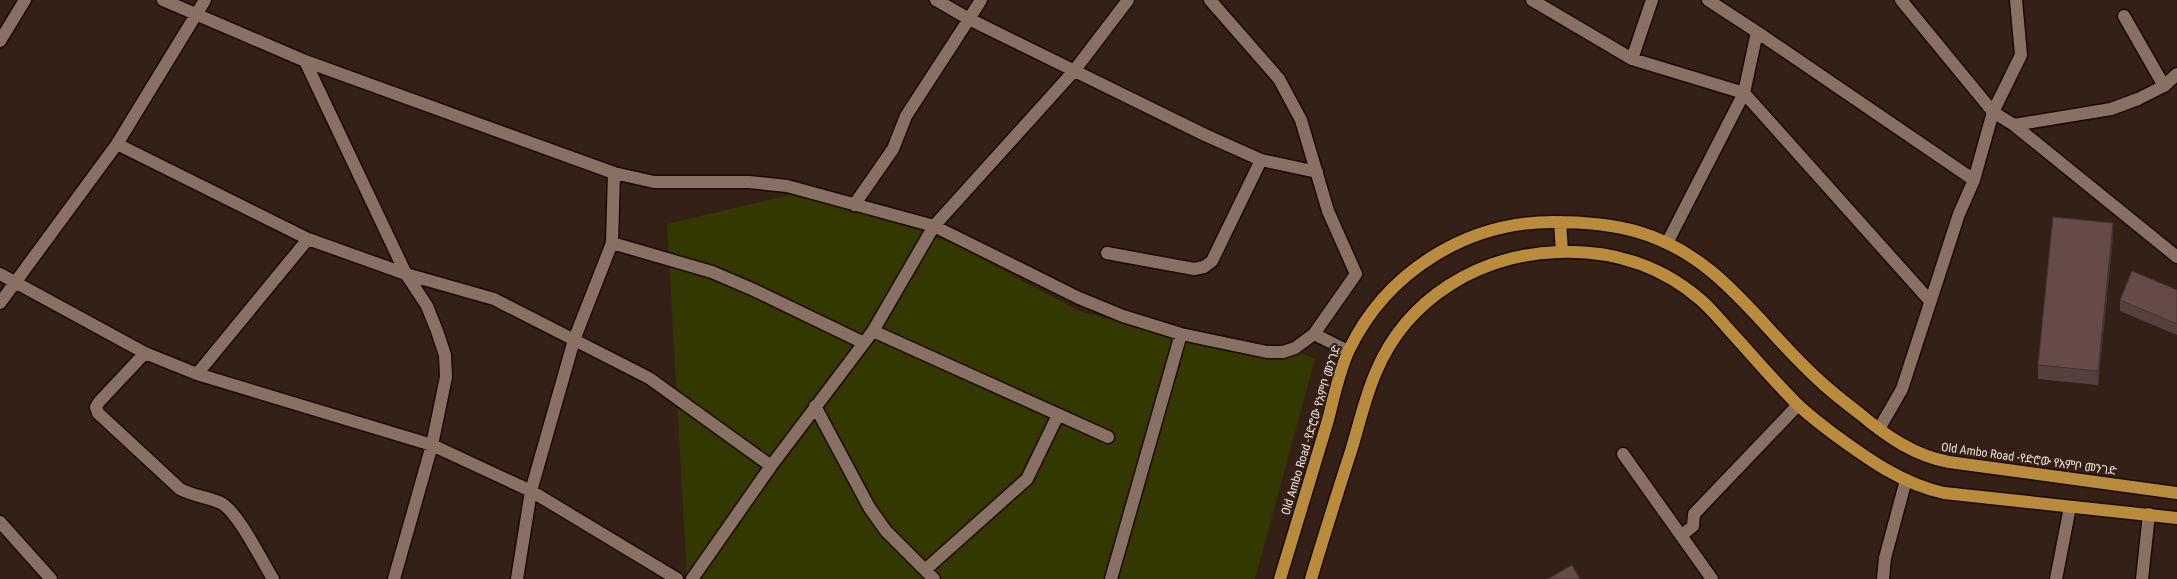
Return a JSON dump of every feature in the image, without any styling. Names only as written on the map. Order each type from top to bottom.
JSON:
[{"type":"main road","name":"Old Ambo Road -የድሮው የአምቦ መንገድ","points":[[1280,579],[1348,351],[1370,315],[1390,291],[1415,268],[1439,252],[1464,239],[1493,229],[1532,222],[1595,222],[1624,227],[1667,243],[1690,255],[1744,301],[1821,382],[1878,429],[1932,459],[2177,493]]},
{"type":"main road","points":[[1560,222],[1562,252]]},
{"type":"main road","points":[[1311,579],[1376,371],[1398,333],[1423,305],[1441,289],[1471,272],[1493,263],[1535,253],[1594,252],[1623,257],[1654,268],[1679,283],[1703,302],[1798,404],[1869,460],[1925,489],[1944,493],[2177,518]]},
{"type":"street","points":[[0,41],[25,0]]},
{"type":"street","points":[[163,0],[305,61],[614,173],[654,182],[749,182],[787,186],[934,226],[1079,298],[1123,316],[1181,334],[1267,352],[1283,352],[1295,348],[1314,334],[1356,274],[1328,210],[1301,120],[1279,79],[1210,0]]},
{"type":"street","points":[[0,304],[117,144],[205,0]]},
{"type":"street","points":[[936,0],[1074,71],[1205,135],[1261,160],[1317,172]]},
{"type":"street","points":[[854,205],[893,149],[906,116],[981,0]]},
{"type":"street","points":[[692,579],[771,466],[873,330],[934,226],[1074,71],[1128,0]]},
{"type":"street","points":[[1532,0],[1632,59],[1744,92],[1930,301]]},
{"type":"street","points":[[1632,59],[1652,0]]},
{"type":"street","points":[[1708,0],[1974,180]]},
{"type":"street","points":[[1901,0],[1993,112],[2014,125],[2177,257]]},
{"type":"street","points":[[1878,429],[1902,389],[1959,214],[1974,180],[1993,112],[2021,55],[2016,0]]},
{"type":"street","points":[[2124,16],[2164,86]]},
{"type":"street","points":[[1667,243],[1744,92],[1757,32]]},
{"type":"street","points":[[305,61],[406,274],[427,306],[445,355],[446,377],[432,446],[394,579]]},
{"type":"street","points":[[2014,125],[2112,109],[2164,86],[2177,74]]},
{"type":"street","points":[[117,144],[308,239],[406,274],[494,299],[649,378],[771,466]]},
{"type":"street","points":[[1107,253],[1194,269],[1204,267],[1212,261],[1261,160]]},
{"type":"street","points":[[517,579],[531,491],[574,340],[612,243],[614,173]]},
{"type":"street","points":[[197,374],[308,239]]},
{"type":"street","points":[[612,243],[712,272],[864,342]]},
{"type":"street","points":[[0,274],[144,354],[197,374],[432,446],[531,491],[677,579]]},
{"type":"street","points":[[873,330],[1108,437]]},
{"type":"street","points":[[1111,579],[1181,334]]},
{"type":"street","points":[[1314,334],[1348,351]]},
{"type":"street","points":[[144,354],[99,402],[96,407],[98,413],[180,490],[193,496],[220,503],[232,511],[273,579]]},
{"type":"street","points":[[1681,536],[1693,526],[1694,514],[1798,404]]},
{"type":"street","points":[[815,406],[869,507],[886,531],[930,575],[1027,479],[1058,415]]},
{"type":"street","points":[[1623,454],[1712,579]]},
{"type":"street","points":[[1882,579],[1906,480]]},
{"type":"street","points":[[2056,579],[2070,506]]},
{"type":"street","points":[[2142,579],[2149,514]]},
{"type":"street","points":[[0,522],[51,579]]},
{"type":"green space","points":[[810,190],[954,244],[1079,311],[1174,336],[1298,352],[1315,359],[1255,579],[687,579],[667,224]]},
{"type":"building","points":[[2053,217],[2113,223],[2098,371],[2038,365]]},
{"type":"building","points":[[2132,271],[2177,290],[2177,324],[2120,300]]},
{"type":"building","points":[[1572,565],[1580,579],[1548,579]]}]
